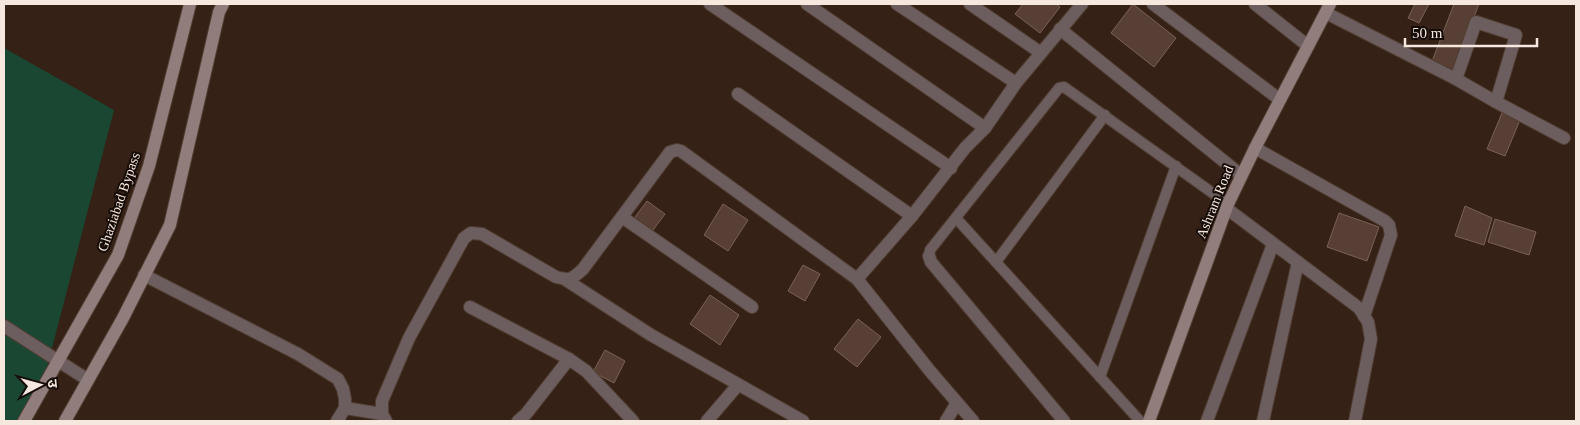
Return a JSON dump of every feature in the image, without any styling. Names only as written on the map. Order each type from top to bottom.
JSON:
[{"type":"main road","name":"Ghaziabad Bypass","points":[[24,421],[118,255],[149,166],[190,4]]},
{"type":"main road","points":[[65,421],[123,318],[170,225],[219,12],[223,4]]},
{"type":"main road","name":"Ashram Road","points":[[1149,421],[1227,206],[1279,100],[1328,8]]},
{"type":"street","points":[[710,4],[951,168]]},
{"type":"street","points":[[807,4],[985,128]]},
{"type":"street","points":[[897,4],[1016,83]]},
{"type":"street","points":[[970,4],[1041,53]]},
{"type":"street","points":[[857,279],[912,216],[965,148],[985,128],[1016,83],[1082,4]]},
{"type":"street","points":[[1153,4],[1279,100]]},
{"type":"street","points":[[1255,4],[1308,46]]},
{"type":"street","points":[[1328,8],[1564,138]]},
{"type":"street","points":[[1456,79],[1476,22],[1516,35],[1496,102]]},
{"type":"street","points":[[1060,29],[1241,176]]},
{"type":"street","points":[[738,94],[912,216]]},
{"type":"street","points":[[1255,148],[1389,225],[1391,235],[1364,316]]},
{"type":"street","points":[[566,280],[573,278],[583,269],[670,152],[681,151],[857,279],[973,421]]},
{"type":"street","points":[[1227,206],[1273,244],[1359,308],[1368,322],[1371,339],[1355,421]]},
{"type":"street","points":[[622,217],[752,307]]},
{"type":"street","points":[[344,408],[384,418],[382,401],[409,338],[464,238],[471,234],[482,234],[556,277],[566,280],[651,335],[803,421]]},
{"type":"street","points":[[1207,421],[1273,244]]},
{"type":"street","points":[[929,256],[931,262],[1064,421]]},
{"type":"street","points":[[1263,421],[1298,262]]},
{"type":"street","points":[[144,275],[298,354],[338,380],[343,389],[344,408],[337,421]]},
{"type":"street","points":[[470,307],[569,359],[586,371],[633,421]]},
{"type":"street","points":[[4,326],[88,380]]},
{"type":"street","points":[[526,419],[569,359]]},
{"type":"street","points":[[707,421],[738,385]]},
{"type":"street","points":[[946,421],[957,403]]},
{"type":"lane","points":[[929,256],[930,250],[1059,88],[1064,87],[1176,166],[1227,206]]},
{"type":"lane","points":[[996,262],[1105,115]]},
{"type":"lane","points":[[1100,377],[1176,166]]},
{"type":"lane","points":[[956,218],[1140,421]]},
{"type":"green space","points":[[4,48],[114,110],[33,421],[4,421]]},
{"type":"building","points":[[1023,4],[1056,4],[1060,7],[1040,33],[1015,14]]},
{"type":"building","points":[[1133,4],[1176,38],[1154,67],[1111,33]]},
{"type":"building","points":[[1415,4],[1429,4],[1419,23],[1408,18]]},
{"type":"building","points":[[1454,4],[1479,4],[1452,73],[1431,64]]},
{"type":"building","points":[[1502,113],[1520,120],[1505,156],[1487,149]]},
{"type":"building","points":[[647,201],[665,214],[650,234],[632,221]]},
{"type":"building","points":[[723,204],[748,220],[728,251],[704,235]]},
{"type":"building","points":[[1465,206],[1492,218],[1484,245],[1455,236]]},
{"type":"building","points":[[1339,213],[1379,227],[1367,261],[1327,247]]},
{"type":"building","points":[[1495,219],[1536,232],[1529,255],[1488,242]]},
{"type":"building","points":[[803,265],[820,274],[805,301],[788,291]]},
{"type":"building","points":[[710,295],[739,315],[720,345],[690,324]]},
{"type":"building","points":[[858,319],[881,337],[857,367],[834,349]]},
{"type":"building","points":[[605,350],[625,361],[614,383],[593,372]]}]
